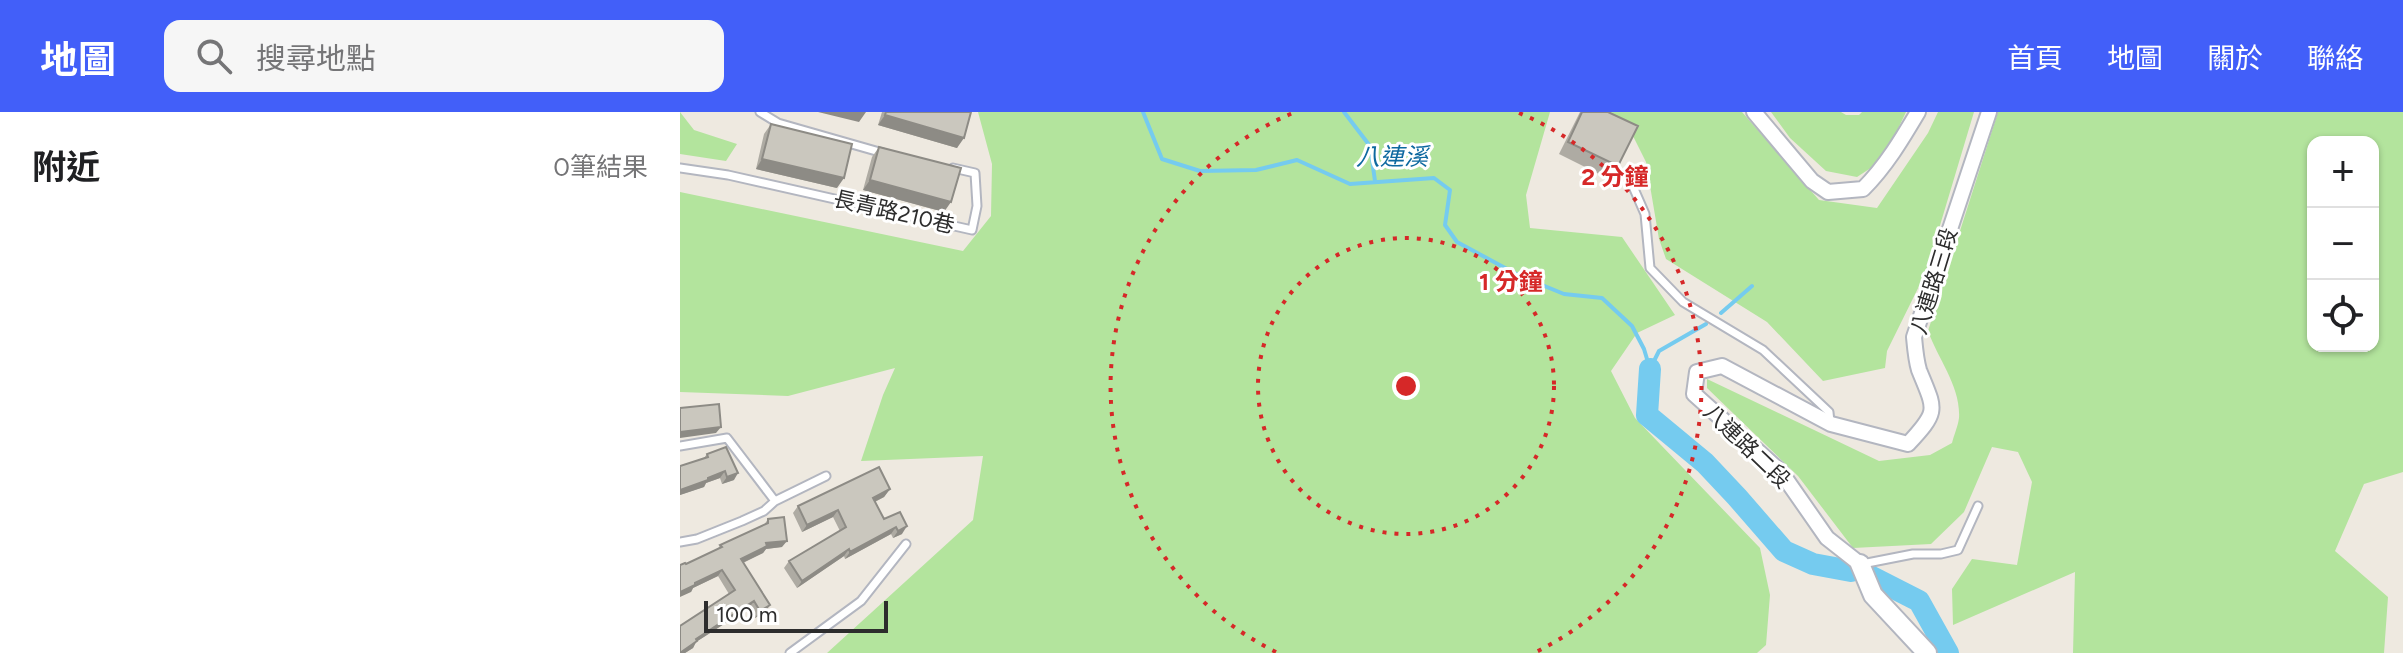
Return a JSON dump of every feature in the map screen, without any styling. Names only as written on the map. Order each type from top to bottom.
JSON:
[{"type":"street","points":[[1754,112],[1812,181],[1828,192],[1863,189],[1896,149],[1918,112]]},
{"type":"street","name":"八連路三段","points":[[1908,444],[1928,423],[1933,405],[1918,366],[1914,337],[1989,112]]},
{"type":"street","name":"八連路二段","points":[[1908,444],[1831,424],[1722,366],[1697,372],[1694,394],[1781,472],[1827,538],[1860,564],[1873,595],[1927,653]]},
{"type":"lane","points":[[760,112],[778,123],[899,156]]},
{"type":"lane","name":"長青路210巷","points":[[680,168],[728,175],[972,230],[977,206],[975,173],[944,166]]},
{"type":"lane","points":[[1631,182],[1645,214],[1650,268],[1683,302],[1763,350],[1829,412],[1831,424]]},
{"type":"lane","points":[[680,446],[727,438],[775,501]]},
{"type":"lane","points":[[680,542],[697,539],[742,521],[826,476]]},
{"type":"lane","points":[[1860,564],[1913,554],[1941,554],[1958,550],[1978,506]]},
{"type":"lane","points":[[790,653],[861,601],[906,544]]},
{"type":"green space","points":[[680,112],[694,130],[737,144],[726,161],[680,154]]},
{"type":"green space","points":[[978,112],[1550,112],[1526,195],[1530,228],[1622,237],[1675,315],[1637,333],[1611,371],[1635,418],[1760,548],[1770,595],[1766,645],[1757,653],[827,653],[973,520],[983,456],[861,461],[895,368],[788,396],[680,392],[680,192],[963,251],[991,216],[992,164]]},
{"type":"green space","points":[[1581,112],[1742,112],[1819,200],[1877,208],[1928,133],[1938,112],[1974,112],[1926,272],[1887,351],[1885,368],[1823,381],[1767,322],[1666,259],[1659,239],[1646,162],[1627,124]]},
{"type":"green space","points":[[1771,112],[1859,115],[1862,112],[1906,112],[1883,160],[1857,177],[1826,171],[1790,138]]},
{"type":"green space","points":[[1998,112],[2403,112],[2403,472],[2364,484],[2335,551],[2388,597],[2384,653],[2073,653],[2075,572],[1953,625],[1952,589],[1972,559],[2017,565],[2032,482],[2018,452],[1992,447],[1964,512],[1931,544],[1853,548],[1798,476],[1707,388],[1707,379],[1879,461],[1930,455],[1952,443],[1959,418],[1953,384],[1928,331]]},
{"type":"building","points":[[886,112],[971,112],[964,138],[885,115]]},
{"type":"building","points":[[1582,112],[1608,112],[1638,126],[1618,166],[1568,142]]},
{"type":"building","points":[[771,124],[852,144],[844,178],[762,159]]},
{"type":"building","points":[[879,147],[961,168],[951,202],[870,180]]},
{"type":"building","points":[[719,404],[721,427],[680,432],[680,408]]},
{"type":"building","points":[[726,447],[738,473],[727,477],[725,471],[680,490],[680,466]]},
{"type":"building","points":[[879,467],[890,489],[873,498],[884,519],[900,512],[907,526],[898,531],[896,527],[850,552],[849,549],[802,581],[789,561],[846,527],[838,510],[807,525],[798,506]]},
{"type":"building","points":[[784,517],[787,541],[766,543],[767,546],[741,559],[770,605],[760,611],[754,601],[680,653],[680,626],[735,590],[722,570],[680,592],[680,565],[768,523],[768,519]]},
{"type":"waterway","name":"八連溪","points":[[1143,112],[1162,159],[1200,171],[1256,170],[1297,160],[1350,184],[1434,178],[1450,190],[1445,225],[1457,242],[1520,276],[1564,294],[1602,298],[1632,326],[1650,369]]},
{"type":"waterway","points":[[1344,112],[1370,146],[1375,181]]},
{"type":"waterway","points":[[1721,313],[1752,286]]},
{"type":"waterway","points":[[1651,367],[1659,351],[1706,324]]},
{"type":"waterway","name":"八連溪","points":[[1650,369],[1647,415],[1705,463],[1784,551],[1813,564],[1851,571]]},
{"type":"waterway","name":"八連溪","points":[[1866,574],[1919,601],[1948,653]]}]
